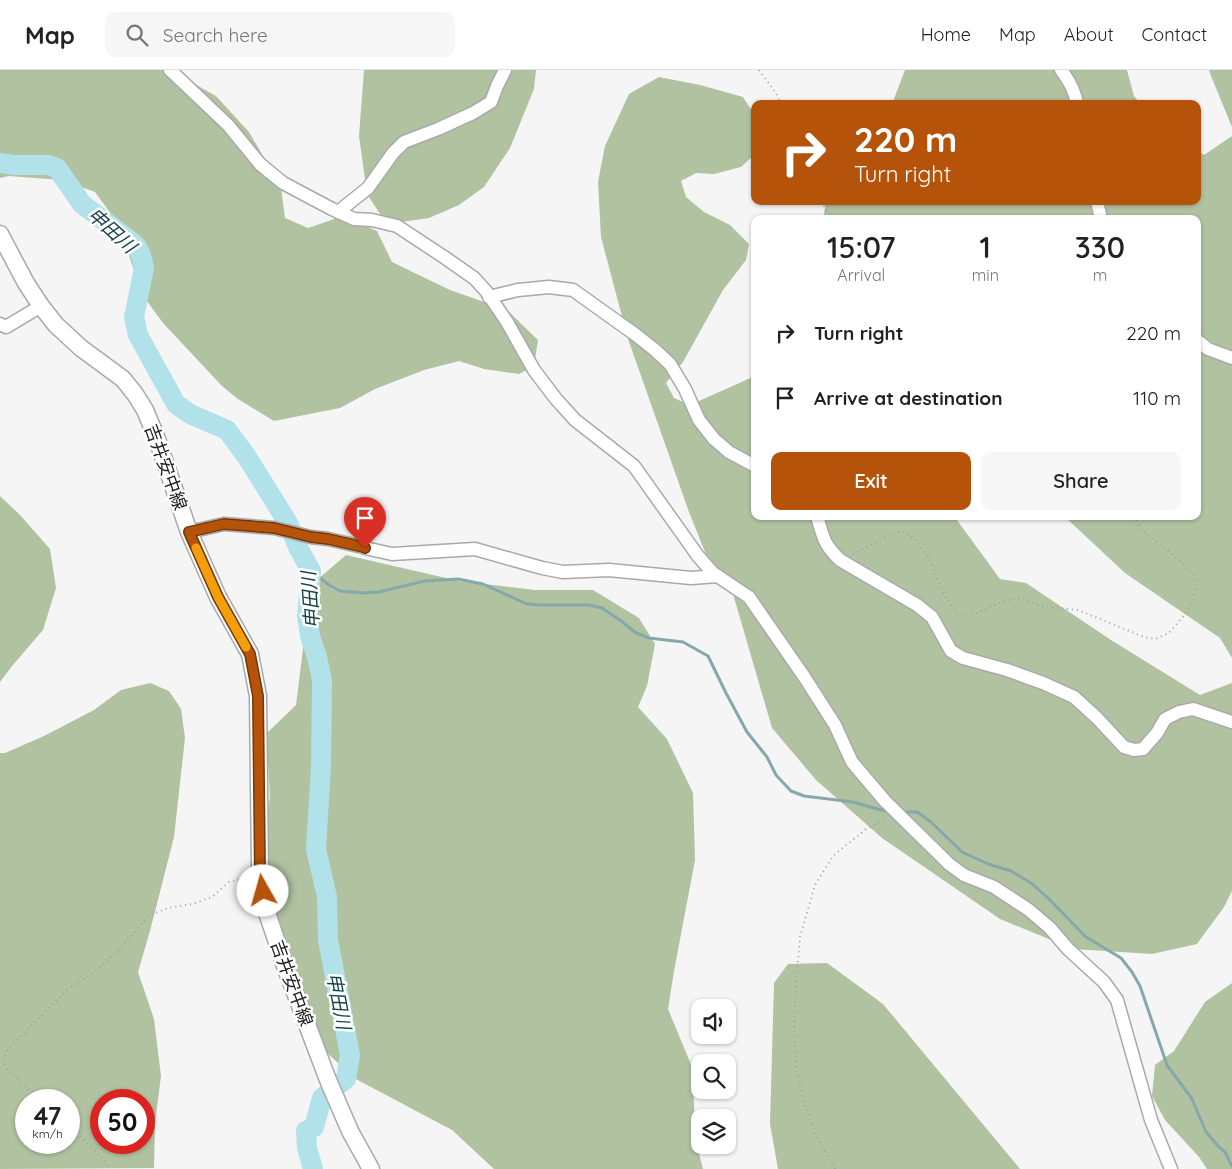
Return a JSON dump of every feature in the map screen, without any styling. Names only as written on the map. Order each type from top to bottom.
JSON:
[{"type":"main road","name":"吉井安中線","points":[[0,234],[26,283],[56,325],[124,379],[145,410],[189,532],[218,597],[250,654],[258,696],[260,874],[265,907],[284,966],[328,1080],[350,1131],[371,1169]]},
{"type":"street","points":[[170,70],[228,125],[260,164],[283,182],[354,219],[372,220],[397,226],[474,278],[507,322],[534,370],[556,399],[575,420],[634,466],[698,556],[713,573],[749,597],[835,725],[852,762],[885,801],[948,864],[964,875],[994,887],[1029,910],[1050,928],[1068,949],[1104,982],[1117,1000],[1151,1120],[1171,1169]]},
{"type":"street","points":[[338,212],[368,188],[393,153],[404,142],[438,129],[492,102],[505,70]]},
{"type":"street","points":[[1061,70],[1076,95],[1077,100]]},
{"type":"street","points":[[489,297],[526,289],[573,290],[636,335],[670,364],[685,389],[699,420],[714,440],[729,452],[751,464]]},
{"type":"street","points":[[0,324],[6,327],[42,306]]},
{"type":"street","points":[[1201,343],[1208,349],[1232,358]]},
{"type":"street","points":[[818,520],[824,540],[840,560],[917,605],[932,617],[952,651],[963,658],[1043,682],[1074,697],[1124,747],[1134,750],[1143,749],[1157,733],[1165,719],[1179,712],[1193,710],[1232,722]]},
{"type":"street","points":[[189,532],[224,524],[274,528],[392,554],[475,549],[563,572],[609,570],[691,578],[718,576]]},
{"type":"path","points":[[760,70],[776,93],[779,100]]},
{"type":"path","points":[[840,560],[902,531],[915,538],[929,558],[944,594],[955,612],[963,615],[977,613],[1002,602],[1018,598],[1041,606],[1078,610],[1144,637],[1155,639],[1169,633],[1187,612],[1196,589],[1194,575],[1172,554],[1142,531],[1136,520]]},
{"type":"path","points":[[836,1169],[820,1143],[805,1107],[796,1067],[794,1033],[800,938],[815,885],[832,856],[866,829],[886,819],[902,818]]},
{"type":"path","points":[[28,1089],[7,1069],[3,1059],[8,1048],[67,990],[94,972],[120,949],[148,916],[168,908],[192,904],[212,897],[228,882],[240,879],[263,891]]},
{"type":"path","points":[[80,1136],[103,1158],[110,1169]]},
{"type":"green space","points":[[0,70],[168,70],[175,73],[216,96],[249,132],[281,187],[285,218],[308,228],[343,216],[377,231],[392,262],[450,290],[507,310],[538,340],[534,366],[519,374],[484,369],[459,361],[424,370],[375,389],[340,408],[274,421],[238,399],[222,386],[163,323],[141,293],[120,226],[95,192],[61,180],[9,176],[0,178]]},
{"type":"green space","points":[[364,70],[536,70],[534,89],[510,148],[484,187],[459,205],[429,218],[401,222],[382,217],[367,194],[359,136]]},
{"type":"green space","points":[[905,70],[1127,70],[1134,96],[1138,100],[894,100]]},
{"type":"green space","points":[[1209,70],[1232,70],[1232,127],[1211,76]]},
{"type":"green space","points":[[659,77],[700,85],[743,97],[751,110],[751,158],[741,167],[714,174],[696,173],[681,181],[686,197],[704,212],[730,225],[749,244],[746,260],[723,290],[683,362],[666,383],[674,398],[690,405],[751,378],[751,520],[957,520],[1000,579],[1026,583],[1111,640],[1200,695],[1232,683],[1232,891],[1224,907],[1197,944],[1152,954],[1073,949],[1000,919],[882,838],[816,780],[772,728],[731,587],[705,552],[628,339],[601,237],[598,182],[605,146],[629,94]]},
{"type":"green space","points":[[1232,136],[1232,658],[1220,638],[1125,573],[1068,520],[1201,520],[1201,215],[824,214],[825,205],[1201,205],[1201,153],[1204,155]]},
{"type":"green space","points":[[0,496],[20,515],[50,549],[56,588],[43,630],[0,682]]},
{"type":"green space","points":[[346,555],[459,581],[535,590],[593,590],[639,618],[655,644],[647,686],[638,707],[667,739],[693,793],[695,860],[668,1009],[691,1065],[691,1099],[694,1099],[694,1109],[691,1109],[691,1154],[699,1154],[703,1169],[494,1169],[452,1130],[354,1078],[322,1048],[286,954],[261,857],[270,797],[266,734],[296,705],[311,585]]},
{"type":"green space","points":[[150,683],[169,691],[181,709],[185,738],[174,837],[138,972],[154,1019],[161,1076],[155,1123],[155,1089],[90,1089],[90,1154],[154,1154],[154,1168],[0,1169],[0,753],[5,753],[44,736],[94,710],[121,690]]},
{"type":"green space","points":[[827,963],[883,1004],[1020,1169],[778,1169],[770,1124],[774,983],[788,964]]},
{"type":"green space","points":[[1232,983],[1232,1169],[1207,1169],[1199,1157],[1165,1120],[1152,1096],[1155,1065],[1174,1051],[1205,1002]]},
{"type":"waterway","name":"申田川","points":[[0,163],[49,165],[57,168],[82,204],[137,247],[144,268],[134,317],[138,335],[176,404],[190,414],[227,430],[247,457],[288,523],[311,571],[307,616],[310,636],[322,680],[321,767],[316,849],[327,897],[328,940],[350,1055],[346,1079],[322,1098],[314,1127],[306,1131],[307,1148],[313,1169]]},
{"type":"waterway","points":[[311,571],[340,591],[378,592],[425,581],[458,579],[483,584],[527,604],[589,605],[602,608],[636,633],[649,638],[683,642],[708,656],[747,732],[767,757],[776,775],[791,791],[804,796],[853,802],[889,811]]},
{"type":"waterway","points":[[903,812],[917,812],[931,822],[962,852],[988,864],[1011,871],[1031,883],[1086,937],[1121,958],[1140,986],[1167,1065],[1192,1099],[1206,1132],[1225,1152],[1232,1166]]},
{"type":"slow traffic","points":[[196,548],[218,597],[246,647]]},
{"type":"route","points":[[263,891],[260,874],[258,696],[255,676],[250,654],[218,597],[189,532],[224,524],[274,528],[365,548]]}]
